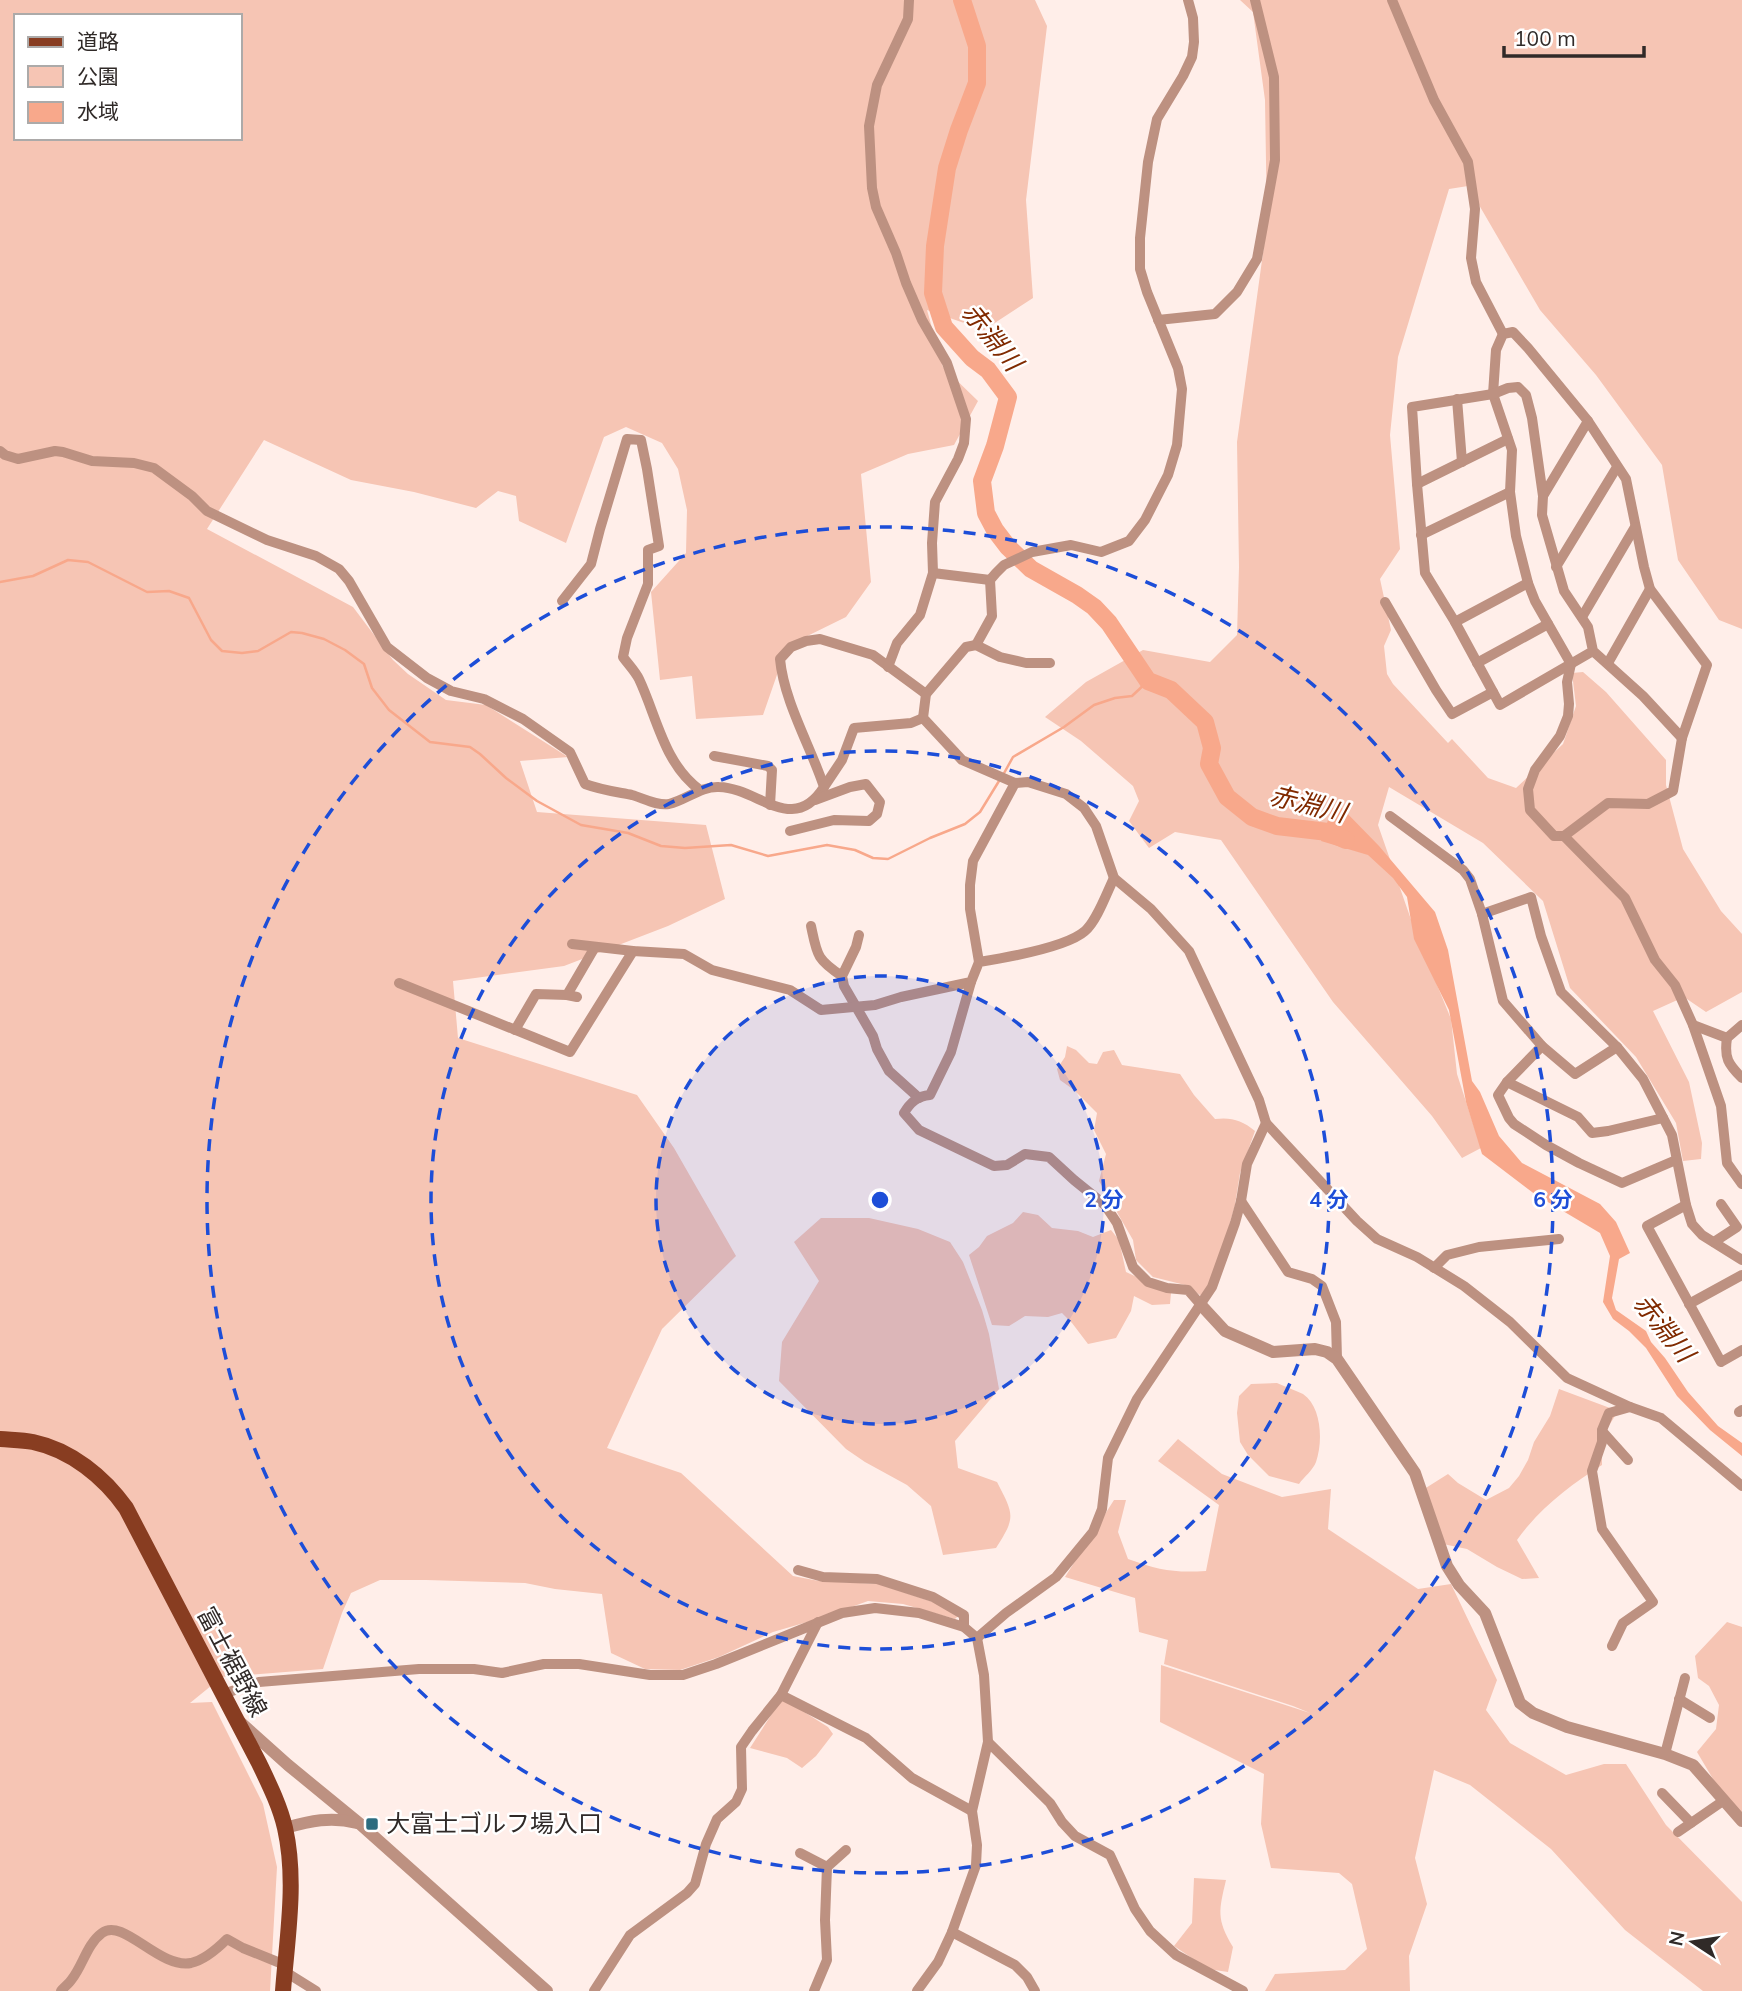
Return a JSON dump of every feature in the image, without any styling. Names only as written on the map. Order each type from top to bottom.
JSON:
[{"type":"main road","name":"富士裾野線","points":[[0,1438],[33,1442],[58,1449],[75,1458],[113,1489],[126,1508],[259,1763],[285,1828],[290,1888],[283,1991]]},
{"type":"street","points":[[888,667],[897,643],[920,615],[933,573],[935,502],[964,443],[966,419],[947,363],[922,320],[876,207],[872,188],[869,126],[877,85],[908,19],[909,0]]},
{"type":"street","points":[[976,645],[992,616],[990,580],[1004,565],[1032,552],[1071,545],[1101,552],[1129,541],[1145,520],[1168,475],[1177,445],[1182,389],[1178,368],[1140,269],[1140,238],[1148,162],[1157,119],[1192,57],[1193,18],[1188,0]]},
{"type":"street","points":[[1158,320],[1214,314],[1237,292],[1257,259],[1275,160],[1274,77],[1255,0]]},
{"type":"street","points":[[1391,0],[1434,100],[1468,162],[1475,209],[1471,258],[1476,282],[1503,334]]},
{"type":"street","points":[[1515,333],[1588,421],[1626,479],[1650,589],[1707,665],[1682,738],[1673,791],[1648,804],[1608,803],[1564,836],[1554,836],[1530,810],[1528,789],[1535,770],[1560,736],[1569,716],[1567,682],[1571,664],[1528,583],[1516,536],[1510,492],[1512,450],[1493,394],[1496,350],[1503,334],[1515,333]]},
{"type":"street","points":[[1594,651],[1500,705],[1425,573],[1412,407],[1493,394],[1508,388],[1518,387],[1526,395],[1543,496],[1542,515],[1564,591],[1588,627],[1594,651],[1648,701],[1682,738]]},
{"type":"street","points":[[1457,399],[1462,462]]},
{"type":"street","points":[[1543,496],[1588,421]]},
{"type":"street","points":[[562,601],[592,564],[627,439],[641,440],[659,546],[648,550],[648,584],[627,638],[623,657],[638,677],[666,747],[688,782],[700,790]]},
{"type":"street","points":[[1417,484],[1508,439]]},
{"type":"street","points":[[0,451],[18,458],[55,451],[92,461],[134,463],[154,468],[192,496],[207,511],[267,540],[316,556],[339,569],[361,600],[387,647],[426,678],[451,691],[484,699],[523,719],[570,752],[585,784],[664,805],[682,800],[700,790],[719,786],[744,792],[770,805],[792,810],[850,787],[866,784],[880,802],[877,814],[869,821],[834,820],[790,831]]},
{"type":"street","points":[[1556,567],[1617,467]]},
{"type":"street","points":[[1421,535],[1510,492]]},
{"type":"street","points":[[1582,617],[1635,527]]},
{"type":"street","points":[[933,573],[990,580]]},
{"type":"street","points":[[1455,622],[1528,583]]},
{"type":"street","points":[[1608,663],[1650,589]]},
{"type":"street","points":[[1385,602],[1452,714],[1493,692]]},
{"type":"street","points":[[1477,663],[1548,624]]},
{"type":"street","points":[[824,787],[781,671],[780,660],[791,647],[820,639],[873,655],[926,694]]},
{"type":"street","points":[[923,718],[926,694],[966,647],[976,645],[1000,657],[1026,663],[1050,663]]},
{"type":"street","points":[[815,801],[842,760],[854,728],[911,723],[923,718]]},
{"type":"street","points":[[923,718],[962,760],[1012,782],[1028,782],[1066,794],[1084,808],[1100,833],[1114,878],[1151,909],[1189,951],[1253,1087],[1265,1123],[1357,1222],[1377,1239],[1417,1257],[1464,1286],[1510,1322],[1567,1378],[1661,1418],[1742,1486]]},
{"type":"street","points":[[714,756],[768,766],[772,770],[770,805]]},
{"type":"street","points":[[1012,782],[973,861],[970,909],[979,962],[951,1052],[930,1096],[910,1103],[904,1113],[919,1130],[994,1167],[1007,1166],[1025,1153],[1049,1157],[1105,1205],[1117,1223],[1133,1267],[1148,1282],[1167,1288],[1188,1290],[1225,1331],[1273,1352],[1315,1349],[1337,1359],[1415,1473],[1447,1566],[1459,1586],[1485,1613],[1520,1703],[1532,1713],[1567,1727],[1665,1754],[1693,1765],[1742,1822]]},
{"type":"street","points":[[1390,816],[1463,870],[1470,879],[1482,914],[1503,1001],[1542,1046],[1575,1074],[1618,1047]]},
{"type":"street","points":[[1564,836],[1625,898],[1655,960],[1675,985],[1693,1025],[1721,1106],[1727,1163],[1742,1184]]},
{"type":"street","points":[[979,962],[1034,951],[1085,931],[1101,908],[1114,878]]},
{"type":"street","points":[[1482,914],[1531,897],[1541,936],[1561,992],[1618,1047],[1643,1079],[1672,1135],[1692,1224],[1702,1235],[1742,1260]]},
{"type":"street","points":[[811,926],[817,955],[842,976]]},
{"type":"street","points":[[859,934],[842,976],[844,986],[889,1071],[919,1098]]},
{"type":"street","points":[[572,944],[684,954],[712,970],[790,990],[821,1010],[875,1005],[971,982]]},
{"type":"street","points":[[515,1030],[536,994],[572,996],[595,947]]},
{"type":"street","points":[[399,983],[570,1052],[633,951]]},
{"type":"street","points":[[1693,1025],[1727,1038]]},
{"type":"street","points":[[1742,1025],[1727,1038],[1725,1051],[1730,1066],[1742,1078]]},
{"type":"street","points":[[1542,1046],[1498,1095],[1514,1124],[1546,1145],[1622,1183],[1676,1160]]},
{"type":"street","points":[[1507,1082],[1578,1117],[1592,1133],[1663,1118]]},
{"type":"street","points":[[977,1638],[1056,1577],[1093,1532],[1102,1509],[1106,1486],[1105,1470],[1115,1443],[1137,1399],[1212,1287],[1235,1223],[1247,1164],[1265,1123]]},
{"type":"street","points":[[1241,1200],[1289,1272],[1312,1279],[1322,1286],[1336,1322],[1337,1359]]},
{"type":"street","points":[[1714,1242],[1737,1227],[1721,1204]]},
{"type":"street","points":[[1686,1205],[1647,1226],[1721,1363],[1742,1350]]},
{"type":"street","points":[[1434,1268],[1447,1255],[1479,1247],[1559,1239]]},
{"type":"street","points":[[1689,1304],[1742,1275]]},
{"type":"street","points":[[1612,1646],[1623,1623],[1653,1602],[1602,1529],[1592,1471],[1609,1413],[1630,1407]]},
{"type":"street","points":[[1602,1430],[1628,1460]]},
{"type":"street","points":[[798,1570],[823,1577],[877,1579],[910,1588],[940,1600],[964,1615],[964,1627]]},
{"type":"street","points":[[223,1694],[258,1682],[419,1669],[474,1669],[502,1673],[544,1664],[579,1664],[650,1675],[683,1675],[842,1612],[875,1608],[919,1613],[964,1627],[977,1638],[984,1675],[988,1742],[972,1811],[977,1845],[976,1865],[952,1932],[938,1962],[918,1991]]},
{"type":"street","points":[[594,1991],[630,1936],[695,1884],[706,1844],[717,1819],[736,1802],[742,1789],[741,1747],[781,1695],[818,1622]]},
{"type":"street","points":[[1665,1754],[1685,1678]]},
{"type":"street","points":[[781,1695],[866,1738],[912,1778],[972,1811]]},
{"type":"street","points":[[1679,1699],[1710,1718]]},
{"type":"street","points":[[235,1717],[547,1991]]},
{"type":"street","points":[[988,1742],[1050,1803],[1075,1836],[1110,1855],[1135,1909],[1150,1931],[1176,1955],[1243,1991]]},
{"type":"street","points":[[1662,1793],[1691,1823]]},
{"type":"street","points":[[1678,1832],[1723,1801]]},
{"type":"street","points":[[285,1828],[326,1819],[360,1824]]},
{"type":"street","points":[[814,1991],[827,1960],[827,1867],[846,1850]]},
{"type":"street","points":[[800,1853],[827,1867]]},
{"type":"street","points":[[61,1991],[72,1980],[91,1946],[102,1933],[110,1930],[122,1931],[164,1959],[179,1964],[201,1960],[227,1939],[284,1968],[316,1991]]},
{"type":"street","points":[[952,1932],[1015,1965],[1027,1977],[1035,1991]]},
{"type":"green space","points":[[0,0],[1035,0],[1047,26],[1026,200],[1033,298],[984,330],[927,310],[943,367],[978,401],[954,445],[908,454],[861,474],[871,582],[846,617],[787,646],[763,715],[696,719],[692,676],[660,680],[651,592],[686,553],[687,510],[678,469],[662,443],[626,427],[604,437],[566,543],[519,521],[516,496],[498,491],[476,508],[351,480],[264,440],[207,529],[353,607],[393,660],[408,674],[446,700],[486,705],[568,757],[520,761],[537,812],[706,825],[725,899],[668,926],[564,966],[453,981],[458,1038],[637,1095],[674,1148],[736,1256],[662,1329],[607,1448],[681,1473],[793,1576],[819,1581],[879,1584],[936,1603],[958,1616],[955,1619],[903,1604],[868,1601],[773,1632],[719,1657],[680,1670],[645,1669],[611,1653],[602,1594],[525,1583],[426,1580],[380,1580],[351,1593],[323,1669],[222,1677],[190,1703],[212,1702],[263,1804],[277,1867],[270,1991],[0,1991]]},
{"type":"green space","points":[[1240,0],[1742,0],[1742,629],[1719,620],[1678,560],[1662,465],[1596,375],[1540,310],[1468,186],[1449,189],[1398,357],[1390,435],[1400,549],[1380,579],[1391,630],[1384,646],[1387,674],[1393,684],[1448,743],[1452,739],[1488,778],[1516,788],[1563,744],[1576,706],[1572,673],[1583,672],[1606,692],[1666,760],[1666,785],[1683,849],[1721,911],[1742,934],[1742,992],[1706,1012],[1684,997],[1653,1011],[1689,1082],[1702,1143],[1701,1159],[1683,1161],[1676,1123],[1636,1057],[1570,988],[1543,901],[1483,843],[1389,787],[1378,825],[1415,931],[1451,1019],[1457,1074],[1481,1148],[1462,1158],[1432,1116],[1333,1002],[1221,840],[1175,832],[1149,848],[1129,821],[1139,801],[1133,786],[1081,741],[1045,717],[1086,682],[1143,650],[1210,662],[1237,635],[1237,442],[1267,224],[1265,100],[1253,12]]},
{"type":"green space","points":[[1067,1046],[1076,1050],[1089,1063],[1097,1064],[1103,1052],[1114,1050],[1122,1065],[1180,1074],[1215,1119],[1236,1120],[1255,1131],[1240,1173],[1235,1205],[1224,1244],[1203,1297],[1185,1285],[1153,1277],[1136,1260],[1133,1240],[1099,1181],[1106,1154],[1094,1130],[1097,1113],[1060,1080],[1057,1069],[1065,1057]]},
{"type":"green space","points":[[1023,1212],[1038,1215],[1052,1228],[1078,1231],[1093,1237],[1111,1230],[1119,1240],[1126,1272],[1171,1293],[1170,1304],[1152,1305],[1134,1296],[1131,1311],[1116,1338],[1088,1344],[1062,1313],[1048,1317],[1025,1316],[1009,1326],[992,1325],[969,1255],[987,1236],[1013,1223]]},
{"type":"green space","points":[[821,1218],[869,1218],[918,1229],[950,1242],[963,1262],[989,1334],[999,1389],[955,1441],[958,1468],[997,1482],[1003,1493],[1010,1522],[996,1548],[943,1555],[931,1506],[907,1485],[846,1449],[779,1381],[782,1342],[819,1281],[794,1242]]},
{"type":"green space","points":[[1277,1383],[1303,1394],[1309,1400],[1319,1425],[1316,1462],[1299,1484],[1269,1476],[1248,1455],[1240,1442],[1237,1413],[1239,1396],[1251,1384]]},
{"type":"green space","points":[[1559,1389],[1618,1411],[1602,1437],[1602,1465],[1556,1498],[1517,1540],[1539,1578],[1522,1579],[1467,1549],[1443,1544],[1421,1491],[1448,1474],[1486,1500],[1509,1488],[1528,1460],[1534,1442],[1550,1416]]},
{"type":"green space","points":[[1178,1439],[1222,1474],[1282,1497],[1331,1489],[1328,1529],[1418,1589],[1451,1584],[1497,1680],[1486,1710],[1510,1743],[1566,1775],[1604,1764],[1626,1764],[1666,1825],[1742,1902],[1742,1991],[1703,1991],[1625,1930],[1551,1849],[1470,1785],[1434,1770],[1415,1858],[1427,1904],[1409,1956],[1410,1991],[1265,1991],[1275,1974],[1345,1970],[1367,1949],[1352,1884],[1339,1873],[1271,1868],[1261,1824],[1264,1774],[1160,1722],[1161,1665],[1310,1713],[1164,1664],[1168,1640],[1139,1632],[1135,1598],[1065,1577],[1114,1500],[1126,1500],[1118,1532],[1128,1559],[1166,1570],[1206,1571],[1219,1505],[1158,1461]]},
{"type":"green space","points":[[1727,1622],[1742,1627],[1742,1814],[1716,1784],[1697,1752],[1716,1729],[1719,1705],[1709,1686],[1698,1678],[1695,1656]]},
{"type":"green space","points":[[782,1698],[828,1727],[833,1734],[816,1756],[802,1768],[787,1758],[750,1748]]},
{"type":"green space","points":[[1194,1878],[1226,1880],[1220,1914],[1233,1947],[1228,1972],[1208,1969],[1174,1946],[1192,1923]]},
{"type":"water","points":[[1341,807],[1379,846],[1435,912],[1448,950],[1472,1081],[1480,1092],[1499,1136],[1522,1163],[1600,1204],[1616,1222],[1630,1253],[1619,1259],[1612,1298],[1616,1310],[1646,1331],[1651,1342],[1688,1392],[1718,1426],[1742,1443],[1742,1456],[1710,1430],[1677,1396],[1646,1348],[1613,1319],[1603,1302],[1610,1256],[1600,1233],[1536,1195],[1482,1154],[1466,1102],[1449,1010],[1414,939],[1407,897],[1393,878],[1368,855],[1321,841],[1332,808]]},
{"type":"waterway","name":"赤淵川","points":[[962,0],[977,46],[977,83],[947,168],[935,246],[933,293],[944,327],[972,358],[988,370],[1008,397],[982,481],[986,513],[1008,547],[1031,569],[1094,607],[1109,623],[1148,681],[1171,690],[1205,722],[1212,748],[1209,764],[1227,797],[1252,817],[1277,826],[1328,832],[1346,840]]},
{"type":"waterway","points":[[0,582],[33,576],[68,560],[88,562],[147,592],[169,591],[189,598],[211,640],[222,651],[258,651],[291,632],[324,639],[364,664],[372,688],[389,710],[430,742],[470,747],[537,801],[581,825],[628,833],[661,846],[685,848],[731,845],[768,856],[827,845],[855,850],[873,858],[888,859],[965,824],[980,812],[999,781]]},
{"type":"waterway","points":[[1003,775],[1013,757],[1064,727],[1094,705],[1132,696],[1148,681]]},
{"type":"place","name":"大富士ゴルフ場入口","points":[[372,1824]]}]
